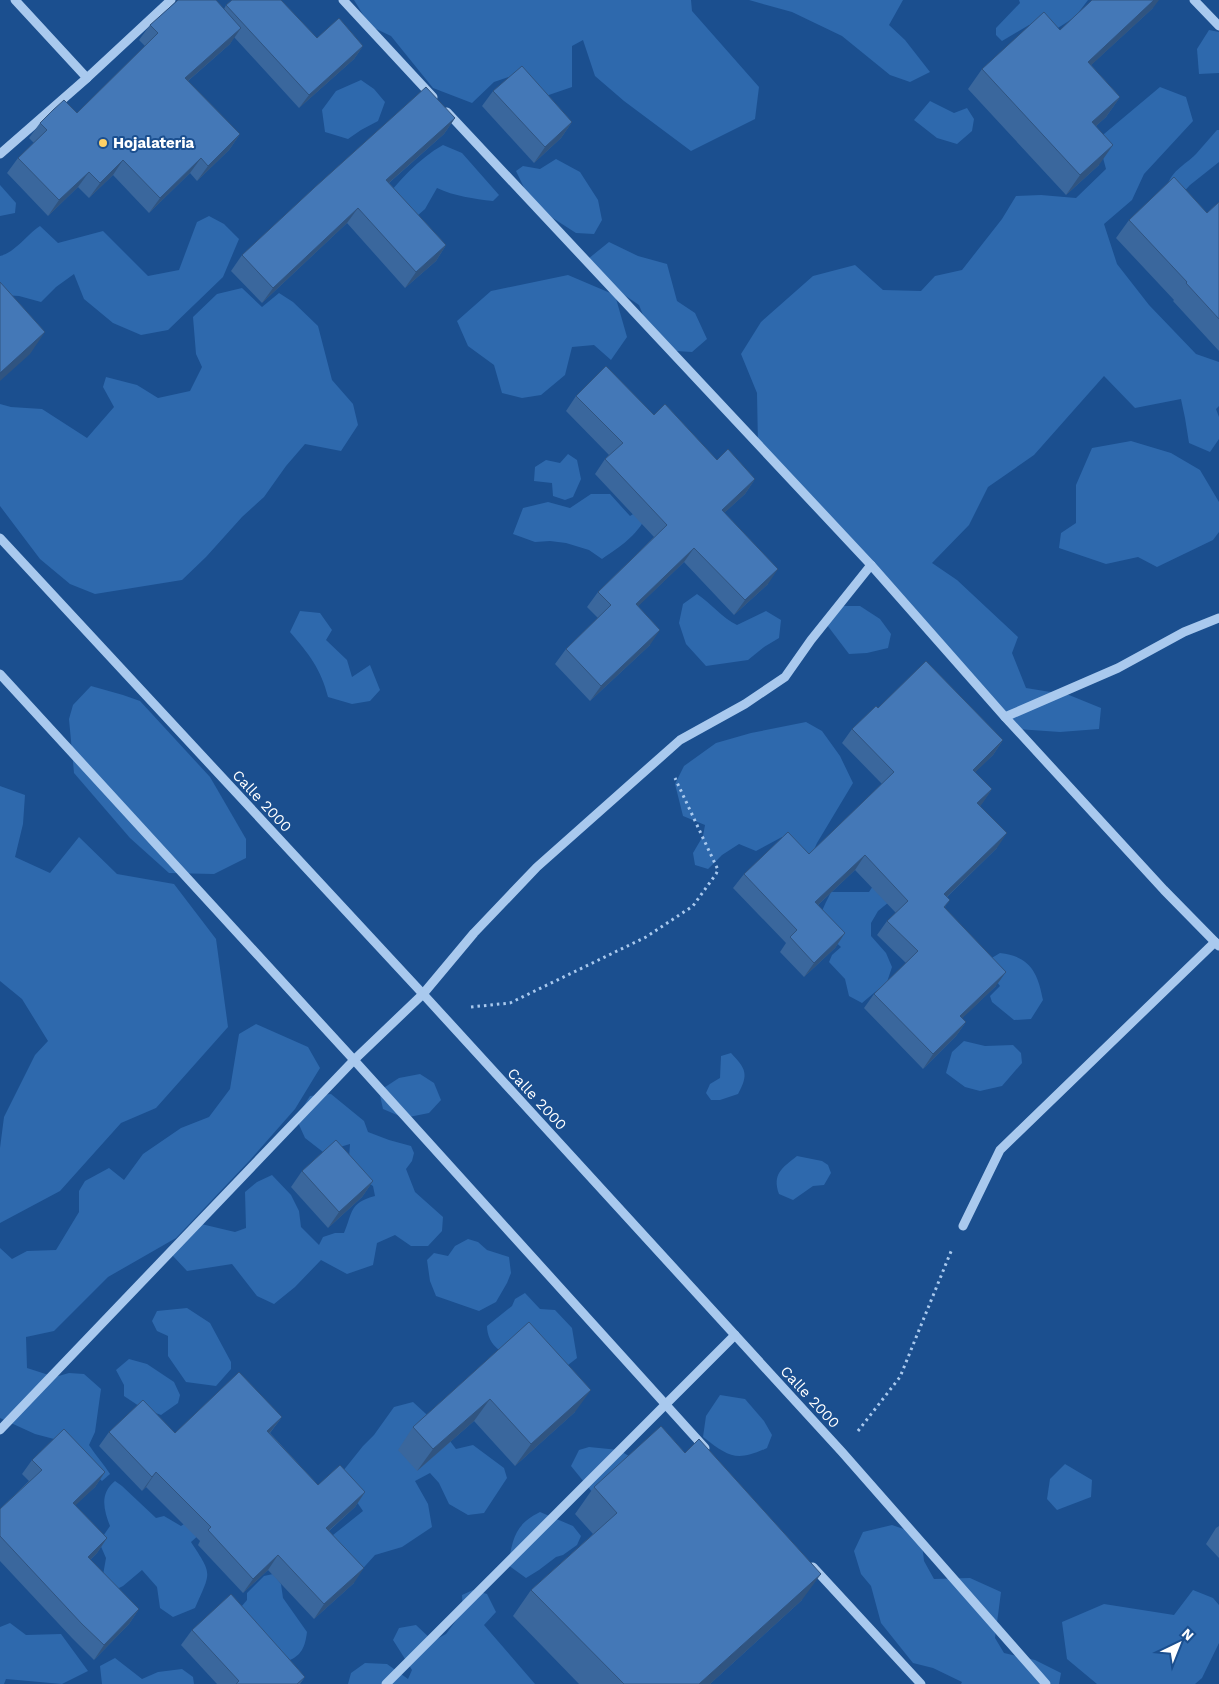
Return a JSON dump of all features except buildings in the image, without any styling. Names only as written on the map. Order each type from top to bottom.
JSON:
[{"type":"street","points":[[15,0],[87,78]]},
{"type":"street","points":[[0,154],[87,78],[171,0]]},
{"type":"street","points":[[343,0],[871,565],[1005,717],[1164,890],[1217,944],[1000,1150],[962,1226]]},
{"type":"street","points":[[1194,0],[1219,26]]},
{"type":"street","name":"Calle 2000","points":[[0,538],[423,994],[842,1452],[1046,1684]]},
{"type":"street","points":[[0,1430],[354,1060],[423,994],[474,933],[537,867],[680,740],[745,704],[785,677],[811,640],[871,565]]},
{"type":"street","points":[[1005,717],[1118,668],[1184,632],[1219,618]]},
{"type":"street","points":[[0,674],[354,1060],[713,1456]]},
{"type":"street","points":[[386,1684],[735,1335]]},
{"type":"street","points":[[807,1559],[921,1684]]},
{"type":"path","points":[[437,1010],[510,1003],[646,937],[693,906],[718,870],[664,755]]},
{"type":"path","points":[[842,1452],[900,1377],[962,1226]]},
{"type":"shaded area","points":[[354,0],[691,0],[692,11],[759,87],[755,119],[691,151],[624,101],[595,76],[583,40],[572,46],[572,87],[540,98],[517,74],[494,82],[472,103],[433,88],[391,36],[370,26]]},
{"type":"shaded area","points":[[749,0],[903,0],[889,25],[905,40],[930,72],[910,82],[890,75],[842,36],[792,12]]},
{"type":"shaded area","points":[[1019,0],[1088,0],[1075,17],[1047,35],[1029,25],[1002,41],[996,35],[996,28],[1020,3]]},
{"type":"shaded area","points":[[1209,30],[1219,32],[1219,73],[1199,74],[1197,49]]},
{"type":"shaded area","points":[[361,80],[374,89],[385,102],[378,121],[348,139],[325,132],[322,110],[336,91]]},
{"type":"shaded area","points":[[1160,87],[1186,97],[1193,121],[1144,174],[1132,200],[1104,224],[1117,264],[1149,305],[1196,354],[1219,362],[1219,406],[1216,409],[1219,417],[1219,439],[1210,452],[1189,443],[1181,399],[1135,408],[1104,376],[1034,455],[988,487],[969,525],[932,563],[957,580],[1018,637],[1012,653],[1026,688],[1069,695],[1101,708],[1099,729],[1060,732],[1017,729],[880,576],[758,446],[757,393],[741,354],[761,322],[813,276],[855,265],[883,290],[921,291],[935,276],[962,270],[1002,219],[1016,196],[1041,195],[1076,198],[1106,169],[1098,139]]},
{"type":"shaded area","points":[[930,101],[954,113],[967,108],[974,119],[972,131],[957,144],[937,138],[914,120]]},
{"type":"shaded area","points":[[1219,130],[1219,162],[1190,185],[1178,198],[1166,190],[1174,173],[1196,154]]},
{"type":"shaded area","points":[[443,145],[462,153],[499,195],[493,201],[457,195],[437,188],[425,209],[408,224],[381,203],[417,164]]},
{"type":"shaded area","points":[[556,159],[580,172],[598,200],[602,220],[594,234],[576,233],[548,215],[529,198],[516,171],[523,166],[540,169]]},
{"type":"shaded area","points":[[0,185],[16,203],[15,213],[0,216]]},
{"type":"shaded area","points":[[209,216],[224,224],[239,239],[223,277],[168,330],[141,335],[113,323],[84,299],[74,274],[56,287],[41,302],[19,296],[3,295],[0,292],[0,256],[11,251],[40,226],[58,243],[103,231],[148,276],[179,270],[197,222]]},
{"type":"shaded area","points":[[609,242],[638,256],[667,264],[677,301],[695,313],[707,339],[692,352],[676,351],[649,330],[639,305],[605,282],[588,259]]},
{"type":"shaded area","points":[[568,275],[615,295],[627,337],[611,360],[594,345],[572,347],[565,375],[541,395],[522,398],[502,393],[494,365],[468,346],[457,321],[491,291]]},
{"type":"shaded area","points":[[242,288],[262,307],[279,293],[293,302],[318,326],[332,380],[353,404],[358,425],[341,451],[305,444],[286,466],[264,497],[242,517],[206,557],[182,580],[95,594],[70,584],[40,559],[0,506],[0,404],[11,407],[42,409],[87,438],[114,407],[103,387],[106,377],[137,385],[158,398],[190,391],[202,367],[196,354],[193,317],[217,294]]},
{"type":"shaded area","points":[[1131,441],[1171,453],[1200,470],[1219,502],[1219,532],[1213,540],[1157,567],[1138,557],[1106,564],[1059,548],[1061,533],[1076,523],[1076,485],[1092,448]]},
{"type":"shaded area","points":[[568,454],[577,460],[581,479],[573,497],[565,500],[553,496],[552,483],[534,481],[535,467],[546,460],[560,463]]},
{"type":"shaded area","points":[[591,494],[610,494],[630,516],[644,507],[647,516],[632,535],[602,559],[589,550],[566,543],[535,542],[513,534],[523,508],[548,502],[570,508]]},
{"type":"shaded area","points":[[697,594],[737,625],[766,611],[781,620],[779,638],[748,660],[706,666],[686,644],[679,623],[683,604]]},
{"type":"shaded area","points":[[840,606],[860,606],[880,619],[891,634],[888,648],[867,653],[849,654],[827,625]]},
{"type":"shaded area","points":[[300,611],[320,613],[332,630],[326,640],[347,660],[352,677],[370,665],[380,690],[370,701],[352,704],[328,697],[314,662],[290,632]]},
{"type":"shaded area","points":[[91,686],[140,701],[210,777],[246,839],[246,858],[214,874],[169,873],[130,838],[74,773],[69,719],[73,705]]},
{"type":"shaded area","points":[[806,722],[822,731],[840,756],[853,783],[810,858],[789,847],[782,837],[756,851],[739,844],[722,855],[708,869],[695,865],[693,853],[703,836],[705,825],[683,816],[675,784],[684,766],[716,743],[751,733]]},
{"type":"shaded area","points":[[0,786],[25,795],[23,824],[15,857],[50,873],[79,837],[117,874],[174,884],[216,939],[228,1027],[156,1108],[121,1123],[60,1191],[0,1223],[0,1148],[4,1117],[35,1055],[48,1041],[22,999],[0,981]]},
{"type":"shaded area","points":[[877,880],[895,897],[878,911],[871,923],[871,936],[886,953],[892,967],[887,982],[862,1003],[849,996],[845,979],[829,962],[832,955],[841,947],[826,933],[820,922],[820,917],[831,892],[869,892]]},
{"type":"shaded area","points":[[1000,953],[1019,958],[1035,974],[1043,1000],[1031,1019],[1014,1020],[992,1002],[990,996],[1000,986],[987,969],[990,959]]},
{"type":"shaded area","points":[[256,1024],[308,1047],[320,1068],[295,1109],[251,1159],[176,1238],[108,1277],[54,1331],[26,1337],[27,1368],[55,1377],[69,1373],[84,1374],[101,1389],[95,1432],[89,1445],[110,1474],[102,1481],[54,1439],[35,1434],[0,1418],[0,1248],[12,1259],[27,1251],[56,1250],[79,1212],[79,1191],[85,1181],[109,1168],[124,1180],[143,1154],[181,1128],[209,1117],[230,1089],[239,1034]]},
{"type":"shaded area","points":[[964,1041],[985,1046],[1013,1045],[1021,1053],[1022,1063],[1002,1086],[980,1091],[965,1087],[946,1073],[952,1052]]},
{"type":"shaded area","points":[[731,1053],[743,1068],[744,1081],[738,1094],[720,1100],[711,1100],[706,1093],[710,1084],[720,1078],[721,1056]]},
{"type":"shaded area","points":[[420,1074],[434,1083],[441,1100],[429,1113],[404,1118],[383,1109],[379,1091],[399,1078]]},
{"type":"shaded area","points":[[331,1094],[364,1121],[368,1132],[411,1146],[414,1153],[412,1161],[406,1169],[415,1192],[443,1217],[442,1231],[428,1246],[411,1246],[395,1235],[377,1243],[373,1265],[347,1274],[321,1260],[295,1287],[274,1304],[257,1296],[232,1264],[187,1271],[173,1256],[171,1246],[197,1223],[235,1232],[246,1228],[245,1192],[257,1182],[272,1175],[291,1195],[299,1211],[301,1227],[319,1245],[323,1237],[335,1233],[344,1233],[356,1205],[375,1196],[373,1186],[364,1180],[349,1158],[350,1144],[323,1152],[305,1138],[296,1118],[310,1096]]},
{"type":"shaded area","points":[[797,1156],[822,1161],[828,1165],[831,1173],[824,1185],[813,1186],[793,1200],[779,1194],[777,1181],[783,1168]]},
{"type":"shaded area","points":[[468,1239],[478,1242],[487,1250],[509,1257],[511,1273],[507,1283],[496,1302],[479,1311],[436,1296],[430,1281],[427,1260],[434,1253],[448,1256],[455,1246]]},
{"type":"shaded area","points":[[525,1293],[540,1309],[555,1310],[572,1328],[577,1358],[554,1376],[499,1350],[489,1336],[487,1326],[512,1306],[515,1299]]},
{"type":"shaded area","points":[[187,1308],[210,1323],[231,1362],[231,1369],[216,1386],[186,1382],[168,1356],[168,1336],[157,1331],[152,1321],[157,1311]]},
{"type":"shaded area","points":[[129,1359],[147,1364],[174,1382],[180,1395],[178,1403],[161,1415],[142,1408],[124,1396],[124,1385],[116,1370]]},
{"type":"shaded area","points":[[720,1395],[745,1399],[764,1421],[772,1435],[767,1448],[748,1455],[733,1455],[720,1449],[703,1437],[706,1416]]},
{"type":"shaded area","points":[[413,1402],[437,1424],[456,1449],[473,1445],[504,1468],[507,1478],[484,1513],[468,1515],[449,1504],[439,1483],[430,1473],[415,1481],[428,1504],[432,1527],[402,1547],[375,1555],[356,1576],[337,1556],[333,1535],[363,1511],[339,1476],[374,1435],[394,1407]]},
{"type":"shaded area","points":[[589,1447],[619,1450],[632,1458],[593,1493],[571,1466],[579,1450]]},
{"type":"shaded area","points":[[1065,1464],[1092,1480],[1091,1497],[1057,1510],[1047,1499],[1050,1479]]},
{"type":"shaded area","points":[[115,1481],[156,1518],[164,1516],[181,1526],[199,1514],[209,1526],[191,1542],[203,1561],[207,1574],[207,1580],[195,1608],[173,1617],[160,1608],[157,1587],[142,1570],[123,1586],[109,1593],[103,1575],[106,1558],[99,1542],[110,1526],[104,1502],[107,1491]]},
{"type":"shaded area","points":[[540,1512],[573,1526],[581,1536],[577,1545],[526,1578],[508,1565],[511,1548],[520,1528],[531,1517]]},
{"type":"shaded area","points":[[892,1525],[921,1535],[924,1561],[934,1579],[970,1578],[1001,1592],[995,1638],[1004,1653],[1035,1660],[1061,1673],[1059,1684],[961,1684],[962,1682],[933,1668],[913,1663],[881,1623],[871,1586],[861,1574],[854,1551],[863,1532]]},
{"type":"shaded area","points":[[273,1574],[281,1584],[283,1598],[307,1632],[302,1650],[297,1656],[288,1661],[241,1607],[247,1600],[247,1593],[264,1576]]},
{"type":"shaded area","points":[[473,1590],[487,1594],[496,1612],[484,1625],[535,1684],[348,1684],[351,1673],[365,1663],[387,1664],[408,1679],[412,1670],[393,1640],[399,1628],[416,1625],[433,1641],[446,1634],[463,1611],[462,1595]]},
{"type":"shaded area","points":[[1193,1590],[1213,1598],[1219,1605],[1219,1643],[1202,1678],[1195,1684],[1097,1684],[1067,1659],[1062,1622],[1104,1604],[1174,1615]]},
{"type":"shaded area","points":[[10,1623],[26,1635],[61,1634],[88,1671],[62,1684],[6,1679],[4,1684],[0,1684],[0,1627]]},
{"type":"shaded area","points":[[115,1658],[142,1679],[158,1672],[182,1669],[193,1677],[194,1684],[102,1684],[100,1666]]},
{"type":"place","name":"Hojalateria","points":[[103,143]]}]
